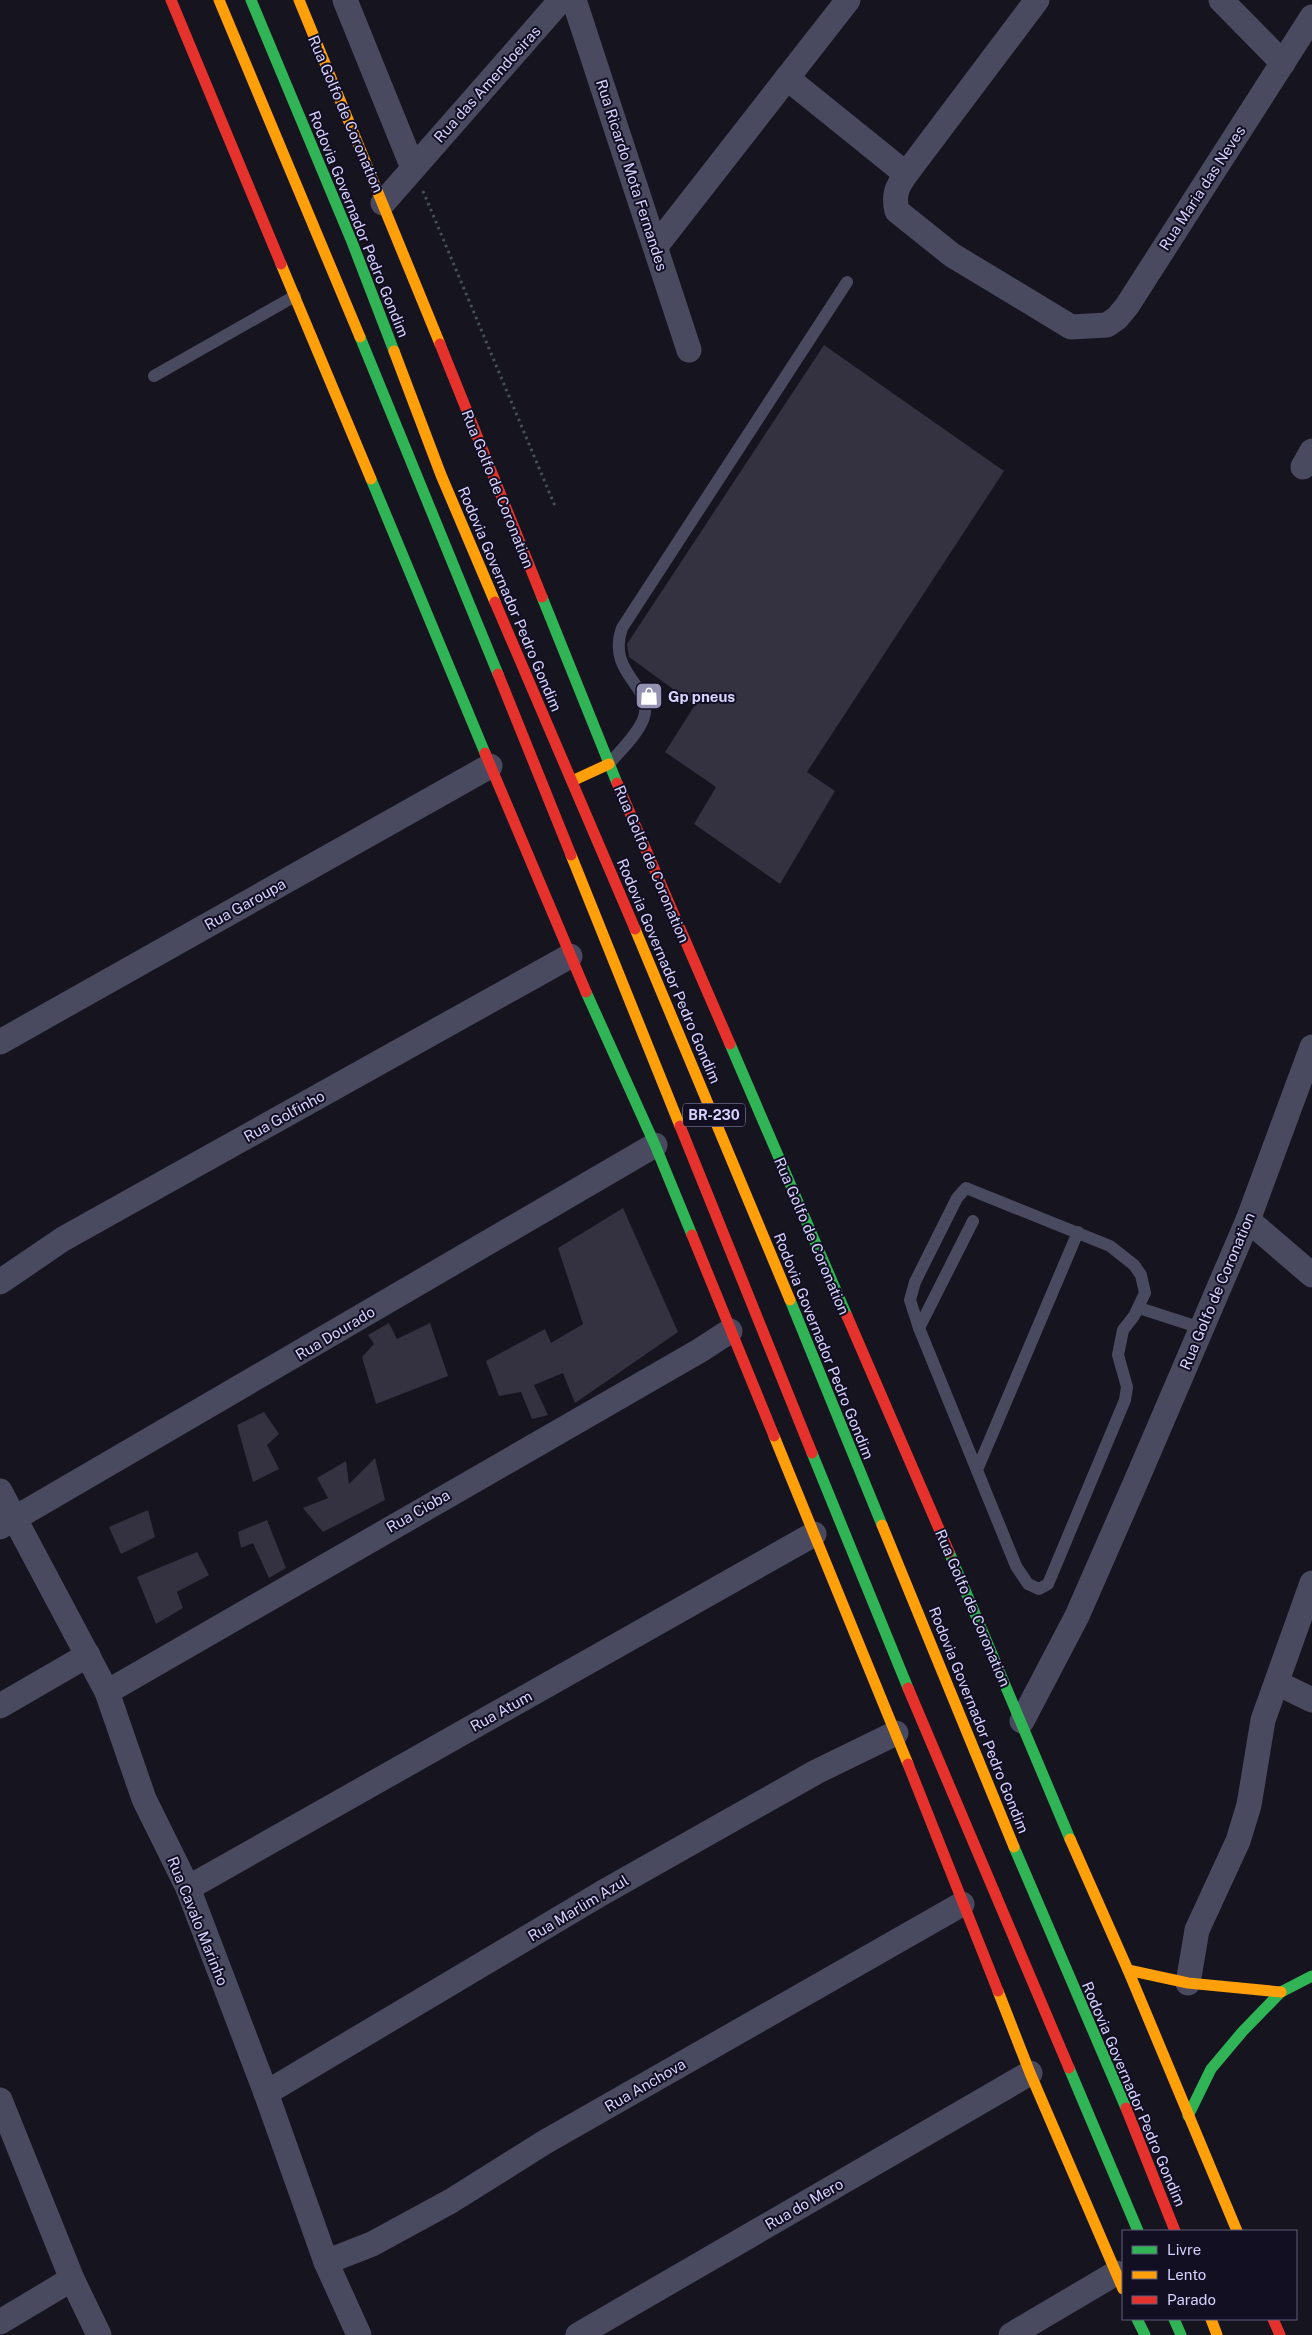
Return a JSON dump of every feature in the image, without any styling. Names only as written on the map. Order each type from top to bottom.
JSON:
[{"type":"main road","points":[[171,0],[570,956],[655,1145],[896,1733],[1030,2073],[1120,2281]]},
{"type":"main road","name":"BR-230","points":[[219,0],[415,470],[894,1654],[1138,2230]]},
{"type":"main road","name":"Rodovia Governador Pedro Gondim","points":[[251,0],[352,242],[440,475],[703,1089],[1041,1912],[1129,2116],[1176,2230]]},
{"type":"main road","name":"Rua Golfo de Coronation","points":[[299,0],[383,203],[609,764],[1022,1721],[1236,2230]]},
{"type":"main road","points":[[572,782],[609,764]]},
{"type":"main road","points":[[1128,1970],[1188,1983],[1281,1992]]},
{"type":"main road","points":[[1188,2116],[1211,2069],[1243,2030],[1281,1992],[1312,1976]]},
{"type":"main road","points":[[1138,2320],[1145,2335]]},
{"type":"main road","points":[[1174,2320],[1181,2335]]},
{"type":"main road","points":[[1211,2320],[1217,2335]]},
{"type":"main road","points":[[1273,2320],[1280,2335]]},
{"type":"street","points":[[345,0],[413,168]]},
{"type":"street","name":"Rua das Amendoeiras","points":[[383,203],[562,0]]},
{"type":"street","name":"Rua Ricardo Mota Fernandes","points":[[574,0],[689,350]]},
{"type":"street","points":[[656,246],[848,0]]},
{"type":"street","points":[[787,78],[906,174],[1037,0]]},
{"type":"street","points":[[1221,0],[1283,63]]},
{"type":"street","name":"Rua Maria das Neves","points":[[906,174],[897,188],[894,200],[897,210],[952,255],[1071,328],[1107,325],[1118,318],[1127,306],[1312,17]]},
{"type":"street","name":"Rua Garoupa","points":[[0,1042],[490,766]]},
{"type":"street","name":"Rua Golfinho","points":[[0,1282],[63,1239],[570,956]]},
{"type":"street","name":"Rua Golfo de Coronation","points":[[1022,1721],[1077,1616],[1248,1220],[1312,1047]]},
{"type":"street","name":"Rua Dourado","points":[[7,1523],[132,1448],[286,1361],[655,1145]]},
{"type":"street","points":[[1248,1220],[1312,1275]]},
{"type":"street","name":"Rua Cioba","points":[[106,1692],[699,1351],[730,1331]]},
{"type":"street","name":"Rua Cavalo Marinho","points":[[0,1491],[7,1523],[88,1655],[106,1692],[144,1799],[188,1888],[266,2093],[350,2328]]},
{"type":"street","name":"Rua Atum","points":[[188,1888],[814,1534]]},
{"type":"street","points":[[1188,1983],[1197,1930],[1238,1841],[1248,1806],[1261,1730],[1312,1583]]},
{"type":"street","points":[[0,1706],[88,1655]]},
{"type":"street","points":[[1276,1683],[1312,1700]]},
{"type":"street","name":"Rua Marlim Azul","points":[[266,2093],[602,1893],[816,1772],[896,1733]]},
{"type":"street","name":"Rua Anchova","points":[[326,2262],[372,2244],[451,2201],[545,2142],[962,1904]]},
{"type":"street","name":"Rua do Mero","points":[[578,2335],[1030,2073]]},
{"type":"street","points":[[0,2100],[72,2279],[99,2335]]},
{"type":"street","points":[[0,2322],[72,2279]]},
{"type":"street","points":[[1011,2335],[1120,2281]]},
{"type":"lane","points":[[609,764],[644,718],[646,702],[620,659],[618,642],[622,628],[847,282]]},
{"type":"lane","points":[[154,376],[295,296]]},
{"type":"lane","points":[[966,1188],[1078,1232],[1110,1246],[1134,1264],[1141,1275],[1145,1293],[1139,1308],[1123,1330],[1118,1355],[1127,1388],[1125,1400],[1048,1584],[1039,1590],[1028,1584],[1016,1566],[918,1328],[910,1300],[915,1282],[957,1198],[966,1188]]},
{"type":"lane","points":[[918,1328],[973,1221]]},
{"type":"lane","points":[[977,1470],[1078,1232]]},
{"type":"lane","points":[[1139,1308],[1154,1311],[1201,1328]]},
{"type":"path","points":[[413,168],[555,506]]},
{"type":"building","points":[[824,345],[1004,471],[807,772],[835,791],[780,884],[694,824],[716,787],[665,752],[695,705],[629,657],[627,644]]},
{"type":"building","points":[[623,1208],[678,1332],[575,1403],[563,1373],[534,1385],[548,1415],[532,1419],[521,1392],[499,1396],[486,1361],[545,1329],[551,1343],[583,1324],[558,1248]]},
{"type":"building","points":[[389,1323],[397,1339],[430,1323],[448,1376],[376,1404],[362,1357],[374,1344],[368,1335]]},
{"type":"building","points":[[264,1412],[279,1434],[267,1445],[279,1469],[253,1482],[237,1425]]},
{"type":"building","points":[[375,1458],[385,1500],[323,1532],[303,1508],[328,1498],[317,1478],[346,1461],[349,1484]]},
{"type":"building","points":[[148,1510],[155,1537],[121,1554],[109,1527]]},
{"type":"building","points":[[267,1520],[286,1568],[269,1578],[253,1543],[241,1548],[238,1532]]},
{"type":"building","points":[[197,1552],[209,1575],[177,1592],[183,1608],[156,1624],[137,1577]]},
{"type":"traffic: fast","points":[[251,0],[352,242],[394,351]]},
{"type":"traffic: fast","points":[[360,337],[498,674]]},
{"type":"traffic: fast","points":[[371,479],[485,753]]},
{"type":"traffic: fast","points":[[542,597],[617,783]]},
{"type":"traffic: fast","points":[[586,992],[655,1145],[692,1235]]},
{"type":"traffic: fast","points":[[730,1044],[847,1316]]},
{"type":"traffic: fast","points":[[790,1300],[882,1525]]},
{"type":"traffic: fast","points":[[812,1453],[908,1688]]},
{"type":"traffic: fast","points":[[949,1552],[1070,1839]]},
{"type":"traffic: fast","points":[[1014,1847],[1126,2108]]},
{"type":"traffic: fast","points":[[1188,2116],[1211,2069],[1243,2031],[1281,1992],[1312,1976]]},
{"type":"traffic: fast","points":[[1069,2068],[1138,2230]]},
{"type":"traffic: fast","points":[[1138,2320],[1145,2335]]},
{"type":"traffic: fast","points":[[1174,2320],[1181,2335]]},
{"type":"traffic: slow","points":[[219,0],[360,337]]},
{"type":"traffic: slow","points":[[299,0],[440,344]]},
{"type":"traffic: slow","points":[[281,264],[371,479]]},
{"type":"traffic: slow","points":[[394,351],[441,475],[495,602]]},
{"type":"traffic: slow","points":[[572,781],[609,764]]},
{"type":"traffic: slow","points":[[571,855],[680,1126]]},
{"type":"traffic: slow","points":[[635,929],[790,1300]]},
{"type":"traffic: slow","points":[[774,1436],[908,1764]]},
{"type":"traffic: slow","points":[[882,1525],[1014,1847]]},
{"type":"traffic: slow","points":[[1070,1839],[1128,1970],[1237,2230]]},
{"type":"traffic: slow","points":[[1128,1970],[1188,1983],[1281,1992]]},
{"type":"traffic: slow","points":[[998,1991],[1030,2073],[1122,2287]]},
{"type":"traffic: slow","points":[[1211,2320],[1217,2335]]},
{"type":"traffic: jam","points":[[171,0],[281,264]]},
{"type":"traffic: jam","points":[[440,344],[542,597]]},
{"type":"traffic: jam","points":[[495,602],[635,929]]},
{"type":"traffic: jam","points":[[498,674],[571,855]]},
{"type":"traffic: jam","points":[[485,753],[586,992]]},
{"type":"traffic: jam","points":[[617,783],[730,1044]]},
{"type":"traffic: jam","points":[[680,1126],[812,1453]]},
{"type":"traffic: jam","points":[[692,1235],[774,1436]]},
{"type":"traffic: jam","points":[[847,1316],[949,1552]]},
{"type":"traffic: jam","points":[[908,1688],[1069,2068]]},
{"type":"traffic: jam","points":[[908,1764],[998,1991]]},
{"type":"traffic: jam","points":[[1126,2108],[1175,2230]]},
{"type":"traffic: jam","points":[[1273,2320],[1280,2335]]},
{"type":"place","name":"Gp pneus","points":[[649,696]]}]
